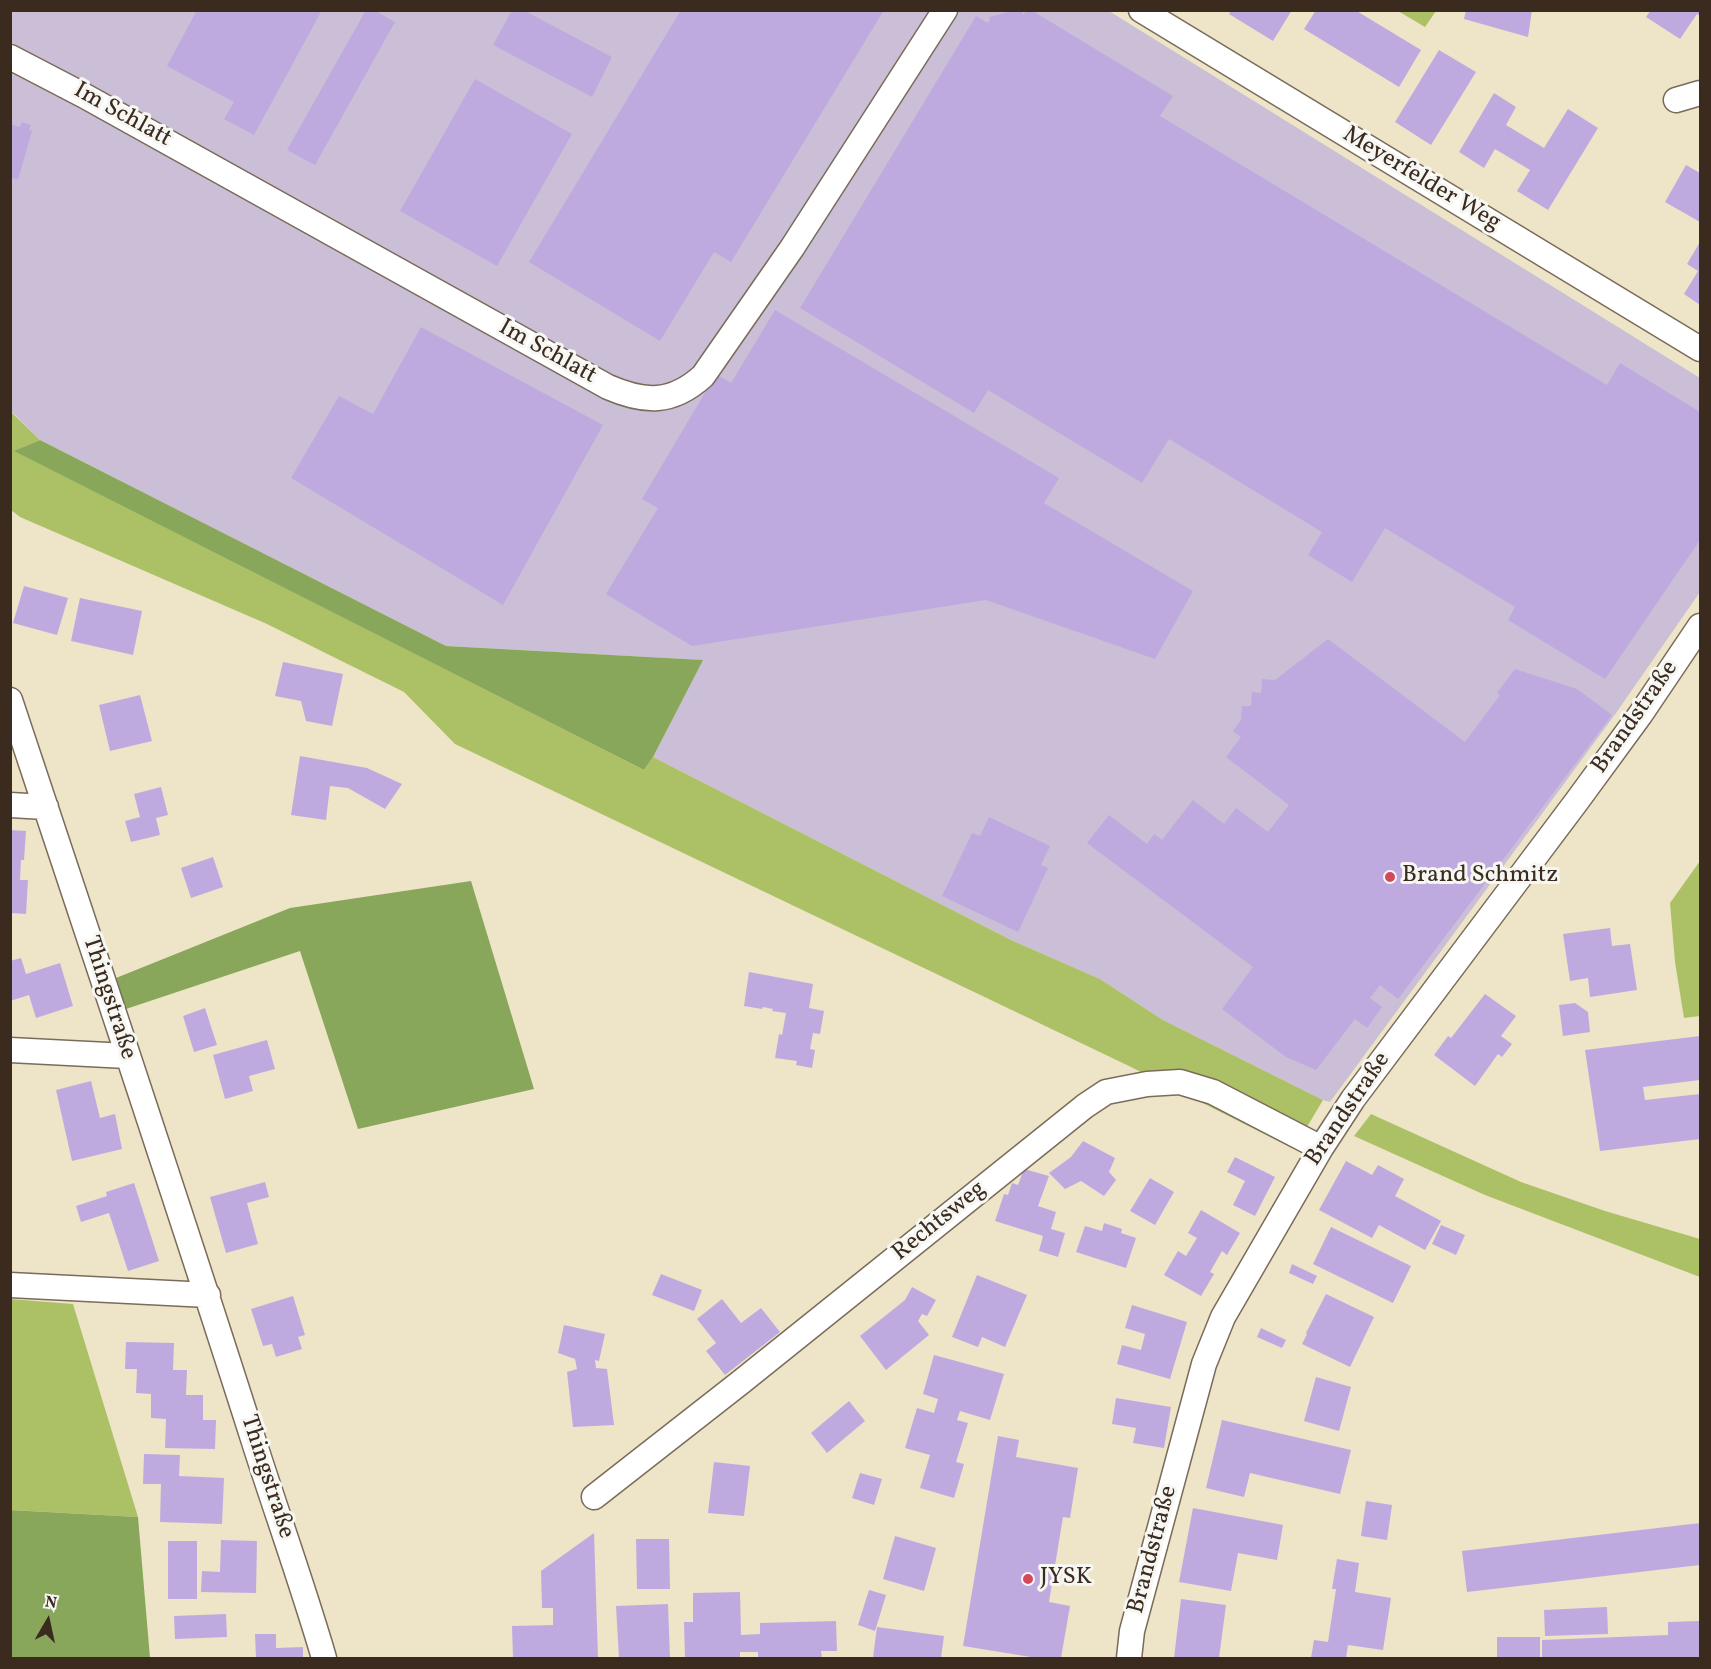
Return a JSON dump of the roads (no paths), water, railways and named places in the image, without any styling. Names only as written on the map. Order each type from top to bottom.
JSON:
[{"type":"street","name":"Im Schlatt","points":[[10,57],[83,95],[608,387],[627,395],[654,400],[672,396],[690,388],[703,376],[792,248],[945,10]]},
{"type":"street","name":"Meyerfelder Weg","points":[[1142,10],[1701,349]]},
{"type":"street","points":[[1676,100],[1701,93]]},
{"type":"street","name":"Brandstraße","points":[[1129,1659],[1132,1631],[1204,1364],[1223,1317],[1321,1148],[1358,1092],[1640,715],[1701,626]]},
{"type":"street","name":"Thingstraße","points":[[10,700],[208,1295],[324,1659]]},
{"type":"street","points":[[10,805],[46,807]]},
{"type":"street","points":[[10,1050],[127,1056]]},
{"type":"street","name":"Rechtsweg","points":[[594,1497],[1085,1106],[1106,1092],[1147,1084],[1180,1082],[1213,1092],[1321,1148]]},
{"type":"street","points":[[10,1286],[208,1295]]},
{"type":"place","name":"Brand Schmitz","points":[[1390,877]]},
{"type":"place","name":"JYSK","points":[[1028,1579]]}]
